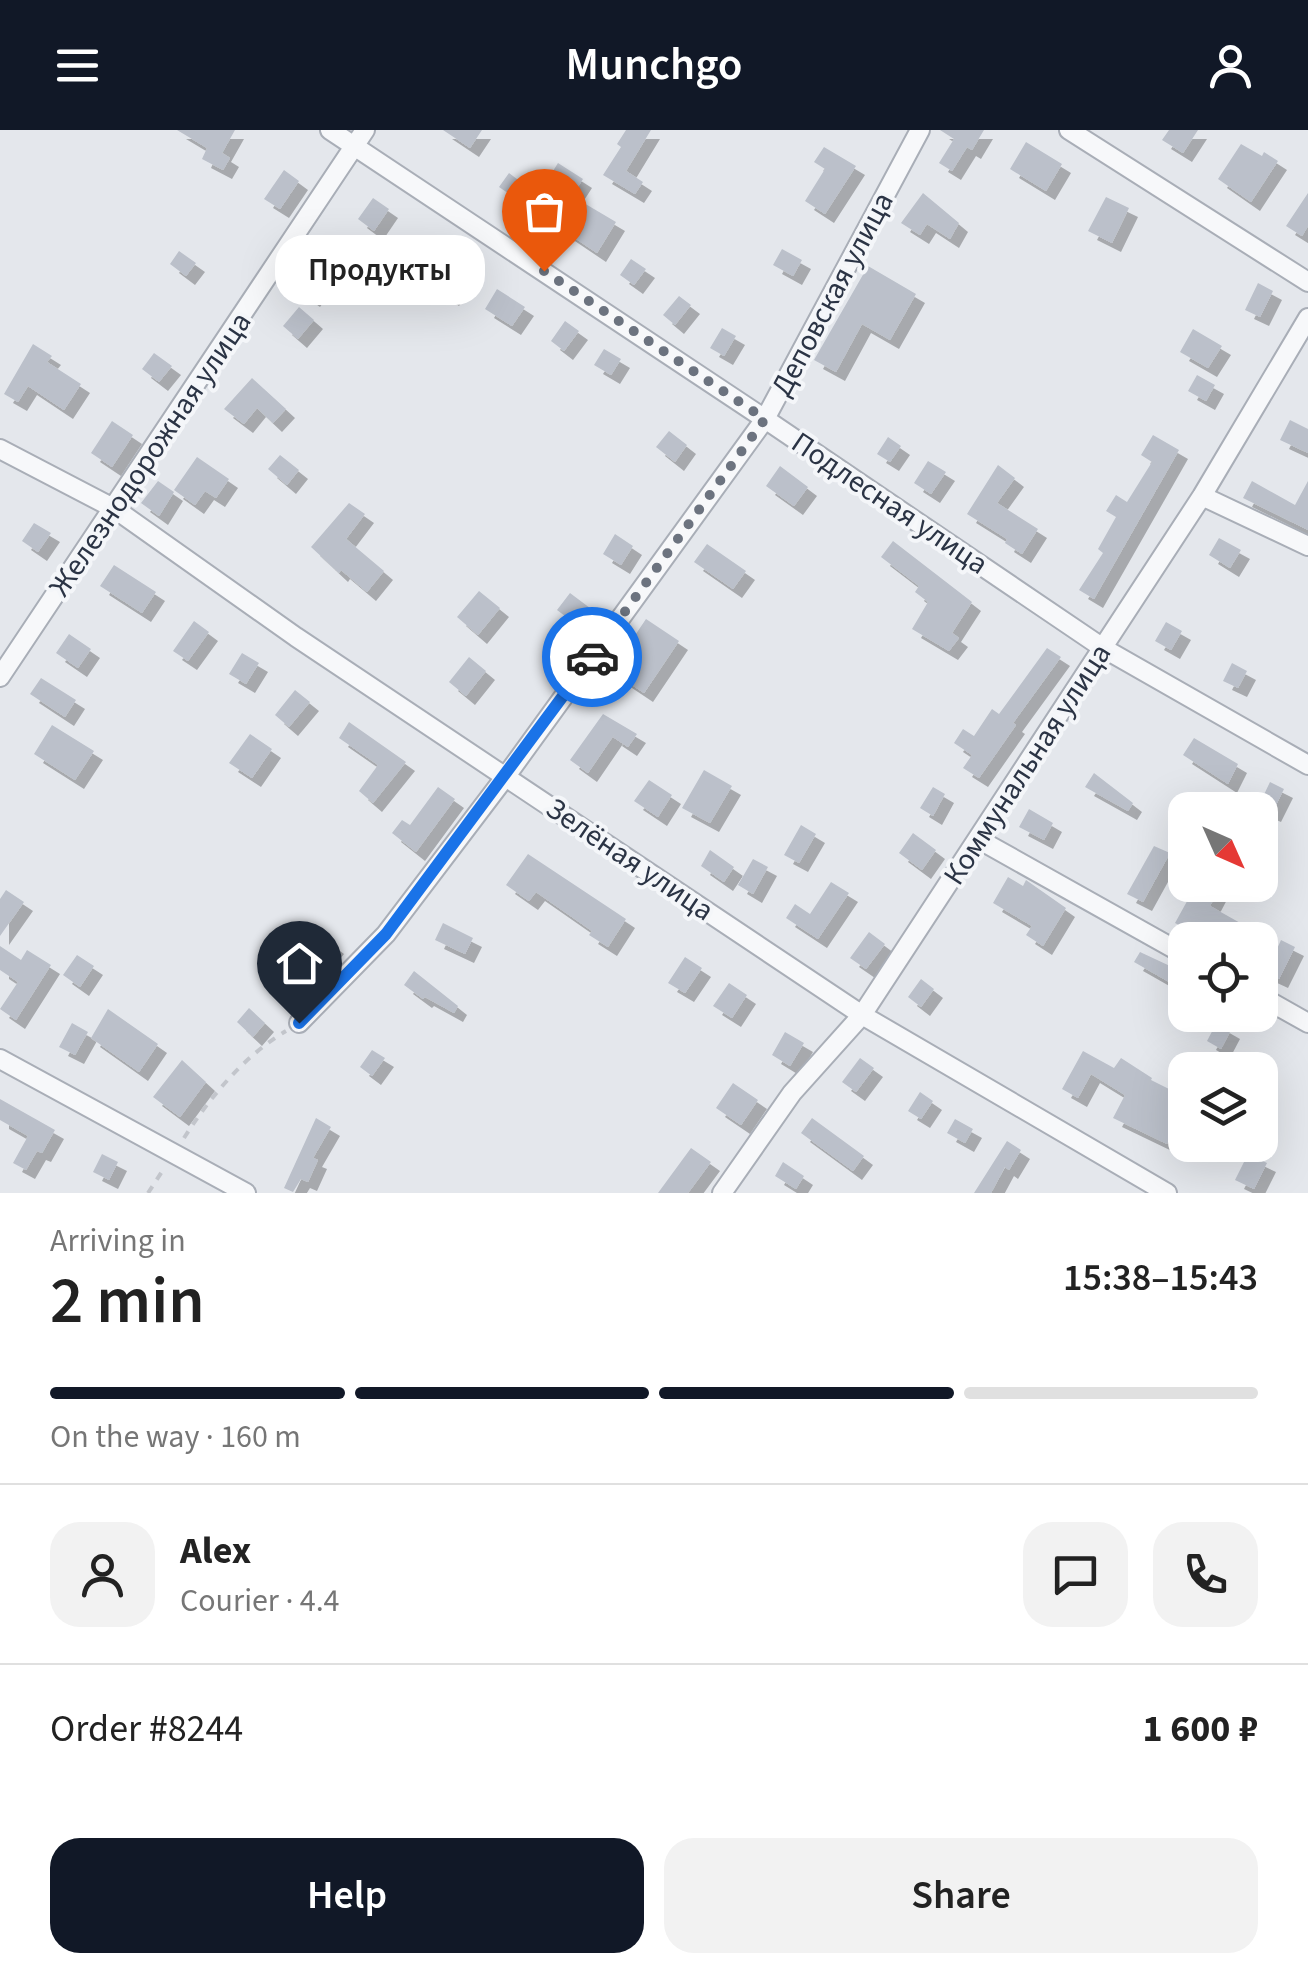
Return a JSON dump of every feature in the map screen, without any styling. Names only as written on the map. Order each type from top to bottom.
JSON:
[{"type":"street","name":"Подлесная улица","points":[[330,130],[360,137],[765,419],[1104,648],[1308,765]]},
{"type":"street","name":"Деповская улица","points":[[299,1023],[386,934],[765,419],[920,130]]},
{"type":"street","points":[[1069,130],[1308,282]]},
{"type":"street","name":"Железнодорожная улица","points":[[0,677],[116,509],[360,137]]},
{"type":"street","name":"Коммунальная улица","points":[[722,1193],[792,1093],[862,1014],[1202,496],[1308,318]]},
{"type":"street","name":"Зелёная улица","points":[[0,449],[116,509],[296,637],[862,1014],[1167,1193]]},
{"type":"street","points":[[1202,496],[1308,546]]},
{"type":"street","points":[[978,839],[1168,945]]},
{"type":"street","points":[[1278,1006],[1308,1023]]},
{"type":"street","points":[[0,1059],[246,1193]]},
{"type":"path","points":[[148,1193],[202,1109],[262,1045],[299,1023]]},
{"type":"building","points":[[177,130],[235,130],[222,153],[230,158],[223,170],[202,159],[207,148]]},
{"type":"building","points":[[443,130],[482,130],[470,148]]},
{"type":"building","points":[[626,130],[651,130],[626,171],[643,182],[635,194],[603,175],[621,147],[617,144]]},
{"type":"building","points":[[940,130],[984,130],[952,171],[939,163],[954,139]]},
{"type":"building","points":[[1169,130],[1198,130],[1183,153],[1162,140]]},
{"type":"building","points":[[1026,142],[1062,164],[1046,191],[1010,169]]},
{"type":"building","points":[[1241,144],[1278,161],[1251,202],[1218,179]]},
{"type":"building","points":[[824,147],[856,166],[825,214],[805,201],[825,169],[814,162]]},
{"type":"building","points":[[558,163],[583,179],[572,196],[616,222],[597,253],[499,187],[509,173],[538,195]]},
{"type":"building","points":[[284,170],[299,181],[280,209],[264,199]]},
{"type":"building","points":[[923,193],[959,223],[950,239],[927,224],[920,235],[901,223]]},
{"type":"building","points":[[1308,193],[1308,226],[1302,236],[1286,226]]},
{"type":"building","points":[[1106,197],[1129,208],[1112,243],[1088,231]]},
{"type":"building","points":[[373,198],[389,209],[374,231],[358,219]]},
{"type":"building","points":[[782,249],[802,260],[793,276],[773,265]]},
{"type":"building","points":[[179,251],[196,263],[186,276],[170,264]]},
{"type":"building","points":[[318,257],[333,267],[311,298],[297,288]]},
{"type":"building","points":[[383,259],[398,268],[387,286],[373,277]]},
{"type":"building","points":[[631,259],[646,269],[634,285],[620,275]]},
{"type":"building","points":[[868,266],[916,294],[890,340],[862,324],[836,372],[814,360]]},
{"type":"building","points":[[451,269],[464,278],[450,297],[438,289]]},
{"type":"building","points":[[1258,283],[1273,291],[1260,317],[1245,310]]},
{"type":"building","points":[[497,289],[525,307],[512,326],[485,309]]},
{"type":"building","points":[[679,296],[691,305],[675,325],[663,315]]},
{"type":"building","points":[[299,307],[314,320],[298,339],[283,326]]},
{"type":"building","points":[[565,321],[579,331],[564,351],[551,341]]},
{"type":"building","points":[[722,328],[736,336],[724,356],[710,348]]},
{"type":"building","points":[[1193,329],[1222,346],[1208,368],[1180,352]]},
{"type":"building","points":[[33,344],[52,356],[47,362],[81,384],[64,410],[28,386],[18,402],[4,394]]},
{"type":"building","points":[[604,349],[621,359],[611,375],[594,365]]},
{"type":"building","points":[[154,353],[172,366],[159,382],[142,369]]},
{"type":"building","points":[[1197,375],[1215,385],[1206,401],[1188,391]]},
{"type":"building","points":[[252,378],[286,409],[273,423],[257,408],[244,424],[224,409]]},
{"type":"building","points":[[1290,420],[1308,429],[1308,453],[1280,440]]},
{"type":"building","points":[[112,421],[133,435],[112,467],[91,453]]},
{"type":"building","points":[[669,431],[687,445],[675,462],[656,447]]},
{"type":"building","points":[[1153,435],[1179,450],[1094,599],[1079,590],[1103,553],[1098,549],[1116,517],[1106,511],[1116,495],[1127,502],[1152,462],[1141,455]]},
{"type":"building","points":[[888,437],[901,446],[890,462],[877,454]]},
{"type":"building","points":[[280,455],[299,470],[287,485],[268,469]]},
{"type":"building","points":[[197,457],[229,479],[216,498],[205,491],[195,505],[174,490]]},
{"type":"building","points":[[928,461],[946,472],[931,494],[914,483]]},
{"type":"building","points":[[998,465],[1015,478],[997,503],[1038,529],[1022,554],[1005,543],[1007,539],[967,514]]},
{"type":"building","points":[[780,466],[808,487],[794,506],[766,486]]},
{"type":"building","points":[[158,481],[174,492],[159,516],[141,503]]},
{"type":"building","points":[[1252,481],[1295,505],[1308,481],[1308,530],[1243,498]]},
{"type":"building","points":[[349,503],[365,514],[346,539],[384,571],[367,592],[311,547]]},
{"type":"building","points":[[34,523],[51,533],[38,552],[22,541]]},
{"type":"building","points":[[615,534],[633,546],[621,565],[603,554]]},
{"type":"building","points":[[1219,538],[1241,550],[1230,568],[1209,555]]},
{"type":"building","points":[[893,541],[972,602],[952,633],[959,638],[949,651],[912,629],[928,602],[915,592],[919,586],[881,557]]},
{"type":"building","points":[[707,544],[746,571],[733,589],[694,562]]},
{"type":"building","points":[[114,565],[156,592],[142,613],[100,586]]},
{"type":"building","points":[[479,591],[500,608],[478,635],[457,617]]},
{"type":"building","points":[[570,593],[590,608],[577,625],[557,610]]},
{"type":"building","points":[[646,619],[679,641],[644,693],[611,671]]},
{"type":"building","points":[[194,621],[209,632],[188,661],[173,651]]},
{"type":"building","points":[[1166,622],[1182,631],[1171,650],[1155,641]]},
{"type":"building","points":[[69,634],[91,649],[78,668],[56,653]]},
{"type":"building","points":[[1047,648],[1061,657],[979,778],[963,768],[972,755],[954,743],[963,729],[974,736],[992,709],[999,714]]},
{"type":"building","points":[[242,653],[259,663],[246,684],[229,674]]},
{"type":"building","points":[[469,657],[486,671],[466,696],[449,682]]},
{"type":"building","points":[[1232,663],[1247,671],[1238,688],[1223,681]]},
{"type":"building","points":[[41,678],[76,700],[65,717],[30,694]]},
{"type":"building","points":[[295,690],[310,702],[289,727],[275,715]]},
{"type":"building","points":[[603,714],[637,734],[628,747],[613,737],[616,732],[588,773],[570,760]]},
{"type":"building","points":[[349,722],[406,762],[373,803],[359,791],[378,765],[339,738]]},
{"type":"building","points":[[52,725],[94,751],[75,780],[34,754]]},
{"type":"building","points":[[250,734],[272,749],[252,778],[229,763]]},
{"type":"building","points":[[1194,738],[1238,764],[1228,784],[1183,755]]},
{"type":"building","points":[[704,770],[732,786],[710,823],[682,808]]},
{"type":"building","points":[[1094,773],[1133,803],[1128,811],[1085,787]]},
{"type":"building","points":[[649,780],[672,795],[658,817],[634,801]]},
{"type":"building","points":[[1270,782],[1284,789],[1278,801],[1278,792],[1265,792]]},
{"type":"building","points":[[438,787],[455,799],[416,852],[392,833],[402,820],[410,825]]},
{"type":"building","points":[[933,787],[945,794],[933,816],[920,808]]},
{"type":"building","points":[[1029,809],[1053,823],[1044,840],[1019,827]]},
{"type":"building","points":[[801,825],[816,834],[799,863],[784,855]]},
{"type":"building","points":[[913,833],[936,850],[922,870],[899,853]]},
{"type":"building","points":[[1154,846],[1168,852],[1143,902],[1127,894]]},
{"type":"building","points":[[710,850],[734,867],[724,882],[701,866]]},
{"type":"building","points":[[528,854],[626,919],[608,947],[589,935],[592,931],[536,892],[529,901],[506,885]]},
{"type":"building","points":[[753,859],[768,867],[753,894],[738,885]]},
{"type":"building","points":[[1008,877],[1023,886],[1026,880],[1066,908],[1043,946],[1026,935],[1032,926],[993,903]]},
{"type":"building","points":[[831,882],[849,893],[818,939],[786,918],[795,904],[810,914]]},
{"type":"building","points":[[6,890],[24,902],[0,936],[0,899]]},
{"type":"building","points":[[1187,902],[1212,902],[1210,906],[1239,922],[1176,922]]},
{"type":"building","points":[[443,923],[473,938],[465,954],[435,940]]},
{"type":"building","points":[[869,932],[885,944],[866,969],[850,958]]},
{"type":"building","points":[[322,935],[335,945],[306,982],[302,978],[285,996],[261,975],[273,961],[286,973]]},
{"type":"building","points":[[1281,940],[1295,947],[1279,979],[1278,979]]},
{"type":"building","points":[[0,946],[21,960],[27,950],[51,965],[16,1020],[0,1009],[18,982],[0,970]]},
{"type":"building","points":[[1140,952],[1168,965],[1168,981],[1134,962]]},
{"type":"building","points":[[77,955],[94,966],[80,987],[63,975]]},
{"type":"building","points":[[685,957],[702,968],[685,993],[668,983]]},
{"type":"building","points":[[414,971],[458,1006],[454,1013],[404,985]]},
{"type":"building","points":[[921,979],[934,989],[921,1007],[908,997]]},
{"type":"building","points":[[729,983],[747,995],[732,1018],[713,1006]]},
{"type":"building","points":[[249,1008],[265,1023],[253,1037],[237,1022]]},
{"type":"building","points":[[108,1009],[158,1044],[139,1072],[91,1038]]},
{"type":"building","points":[[72,1023],[88,1032],[75,1055],[59,1047]]},
{"type":"building","points":[[785,1032],[804,1043],[790,1066],[772,1055]]},
{"type":"building","points":[[1212,1032],[1230,1032],[1221,1049],[1207,1041]]},
{"type":"building","points":[[372,1050],[385,1058],[372,1076],[360,1067]]},
{"type":"building","points":[[1083,1051],[1114,1068],[1121,1058],[1168,1088],[1167,1144],[1113,1118],[1125,1095],[1091,1074],[1078,1098],[1062,1089]]},
{"type":"building","points":[[860,1058],[874,1068],[856,1092],[842,1082]]},
{"type":"building","points":[[182,1060],[206,1082],[180,1117],[153,1097]]},
{"type":"building","points":[[733,1083],[758,1100],[741,1125],[716,1108]]},
{"type":"building","points":[[920,1092],[933,1101],[921,1119],[908,1111]]},
{"type":"building","points":[[0,1099],[55,1130],[26,1170],[13,1163],[28,1136],[0,1120]]},
{"type":"building","points":[[316,1118],[331,1127],[313,1158],[318,1160],[308,1182],[301,1179],[293,1192],[284,1188]]},
{"type":"building","points":[[812,1118],[864,1156],[853,1171],[801,1133]]},
{"type":"building","points":[[955,1119],[973,1129],[965,1143],[947,1133]]},
{"type":"building","points":[[1007,1141],[1021,1150],[1009,1170],[1005,1167],[991,1193],[974,1193]]},
{"type":"building","points":[[691,1148],[711,1162],[688,1193],[658,1193]]},
{"type":"building","points":[[102,1154],[118,1162],[109,1180],[93,1172]]},
{"type":"building","points":[[783,1162],[804,1176],[796,1189],[775,1176]]},
{"type":"building","points":[[1244,1162],[1267,1163],[1254,1189],[1235,1180]]},
{"type":"way so far","points":[[544,271],[765,419],[592,657]]},
{"type":"place","name":"Продукты","points":[[544,271]]},
{"type":"route","points":[[299,1023],[386,934],[592,657]]}]
